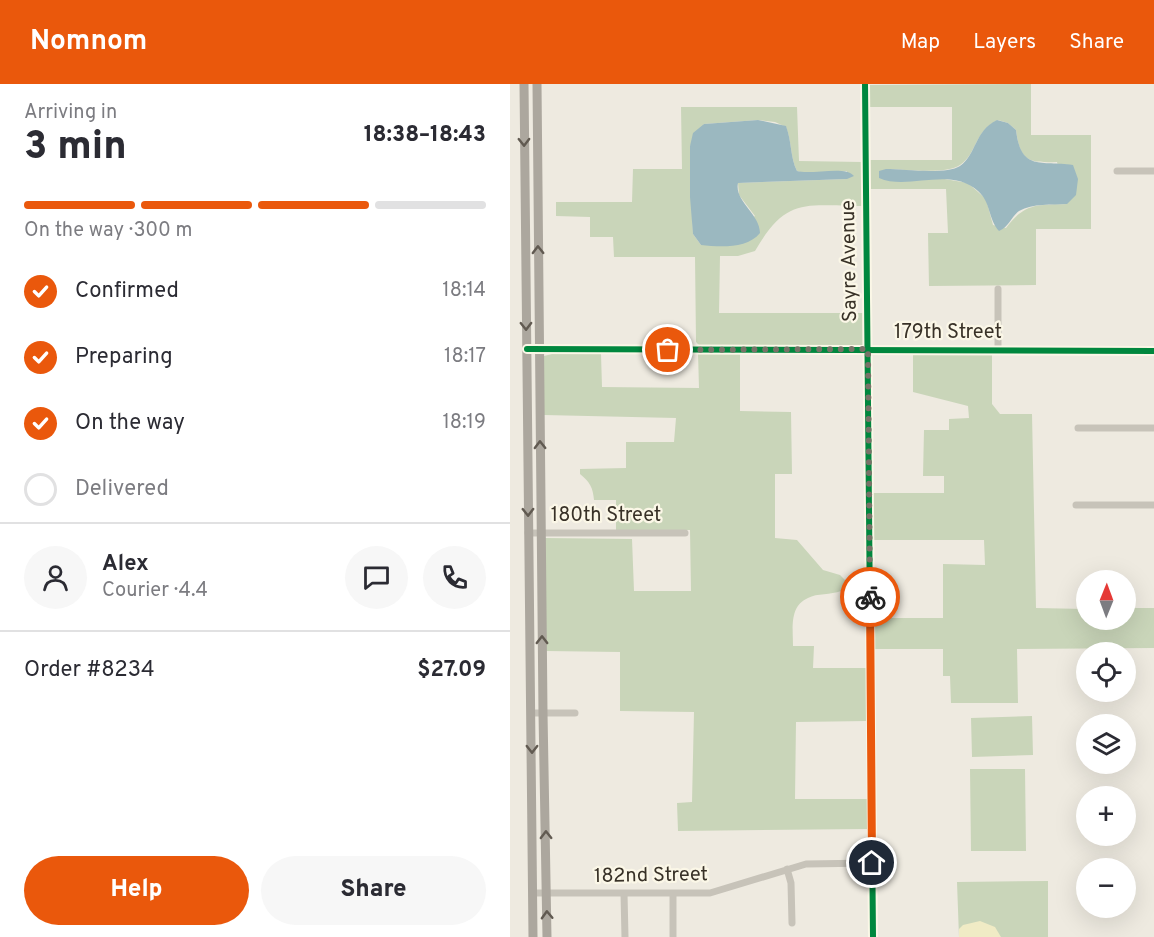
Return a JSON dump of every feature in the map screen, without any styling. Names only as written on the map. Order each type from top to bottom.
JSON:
[{"type":"main road","points":[[524,84],[533,937]]},
{"type":"main road","points":[[537,84],[543,713],[548,937]]},
{"type":"main road","points":[[525,173],[538,172]]},
{"type":"street","name":"Sayre Avenue","points":[[865,84],[873,937]]},
{"type":"street","points":[[1118,171],[1154,171]]},
{"type":"street","points":[[998,290],[998,350]]},
{"type":"street","name":"179th Street","points":[[527,349],[1154,351]]},
{"type":"street","points":[[1078,428],[1154,428]]},
{"type":"street","points":[[1076,505],[1154,505]]},
{"type":"street","name":"180th Street","points":[[528,533],[685,532]]},
{"type":"street","points":[[532,713],[575,713]]},
{"type":"street","name":"182nd Street","points":[[533,893],[710,893],[731,889],[787,868],[806,864],[872,863]]},
{"type":"street","points":[[787,868],[791,883],[792,922]]},
{"type":"street","points":[[624,893],[625,937]]},
{"type":"street","points":[[673,894],[673,937]]},
{"type":"green space","points":[[1031,84],[1031,135],[1091,135],[1091,229],[1036,229],[1036,285],[929,286],[928,233],[948,233],[946,189],[868,189],[868,160],[952,160],[952,107],[868,107],[869,85]],"holes":[[[998,120],[1008,123],[1016,130],[1020,148],[1027,158],[1039,162],[1057,162],[1067,204],[1032,207],[1019,214],[1006,228],[993,225],[986,199],[968,183],[886,169],[935,171],[954,168],[970,155],[984,130]]]},
{"type":"green space","points":[[681,107],[797,107],[799,161],[862,162],[862,206],[826,205],[799,208],[777,221],[755,251],[738,256],[720,256],[719,313],[864,313],[863,346],[699,345],[696,342],[695,257],[614,257],[613,237],[590,237],[590,217],[556,216],[556,202],[632,202],[633,169],[682,169]],"holes":[[[758,120],[775,122],[786,127],[797,171],[807,174],[847,171],[847,179],[738,183],[739,195],[755,216],[701,245],[693,234],[690,146],[704,124]]]},
{"type":"green space","points":[[698,353],[740,353],[740,411],[791,412],[792,474],[775,474],[775,538],[797,540],[823,570],[840,575],[847,582],[841,591],[812,596],[798,606],[793,619],[793,646],[814,646],[813,668],[867,668],[868,721],[796,722],[795,799],[868,799],[867,829],[678,831],[677,803],[692,802],[694,712],[620,711],[620,652],[546,651],[545,538],[632,539],[634,591],[691,591],[690,530],[616,530],[616,500],[594,500],[590,485],[580,474],[580,469],[626,468],[626,442],[674,442],[676,418],[544,415],[542,360],[544,356],[601,354],[602,387],[699,388]]},
{"type":"green space","points":[[913,354],[992,354],[992,404],[1000,414],[1032,414],[1036,608],[1076,609],[1076,630],[1136,630],[1136,608],[1154,608],[1154,648],[1136,648],[1136,642],[1076,642],[1076,649],[1017,649],[1018,703],[951,703],[950,676],[943,676],[943,649],[875,649],[874,618],[943,618],[943,564],[985,565],[984,540],[872,540],[873,493],[944,493],[944,476],[923,476],[924,430],[949,430],[949,419],[969,418],[968,406],[913,392]]},
{"type":"green space","points":[[1032,716],[1033,755],[972,757],[971,718]]},
{"type":"green space","points":[[970,769],[1025,769],[1026,851],[971,851]]},
{"type":"green space","points":[[1048,881],[1048,937],[959,937],[957,882]]},
{"type":"sand","points":[[980,921],[995,927],[1001,937],[959,937],[959,929],[963,925]]},
{"type":"water","points":[[758,120],[786,126],[797,171],[844,171],[854,176],[847,179],[738,183],[740,196],[756,220],[760,233],[755,238],[741,244],[701,245],[693,234],[690,197],[690,146],[693,133],[704,124]]},
{"type":"water","points":[[997,120],[1008,123],[1016,130],[1019,143],[1028,158],[1042,163],[1073,165],[1078,179],[1076,195],[1067,204],[1024,208],[999,231],[982,195],[967,184],[942,179],[903,182],[879,178],[879,171],[886,169],[935,171],[954,169],[966,161],[984,130]]},
{"type":"cycle path","points":[[865,84],[873,937]]},
{"type":"cycle path","points":[[527,349],[1154,351]]},
{"type":"way so far","points":[[668,350],[868,349],[870,597]]},
{"type":"route","points":[[870,597],[872,863]]}]
